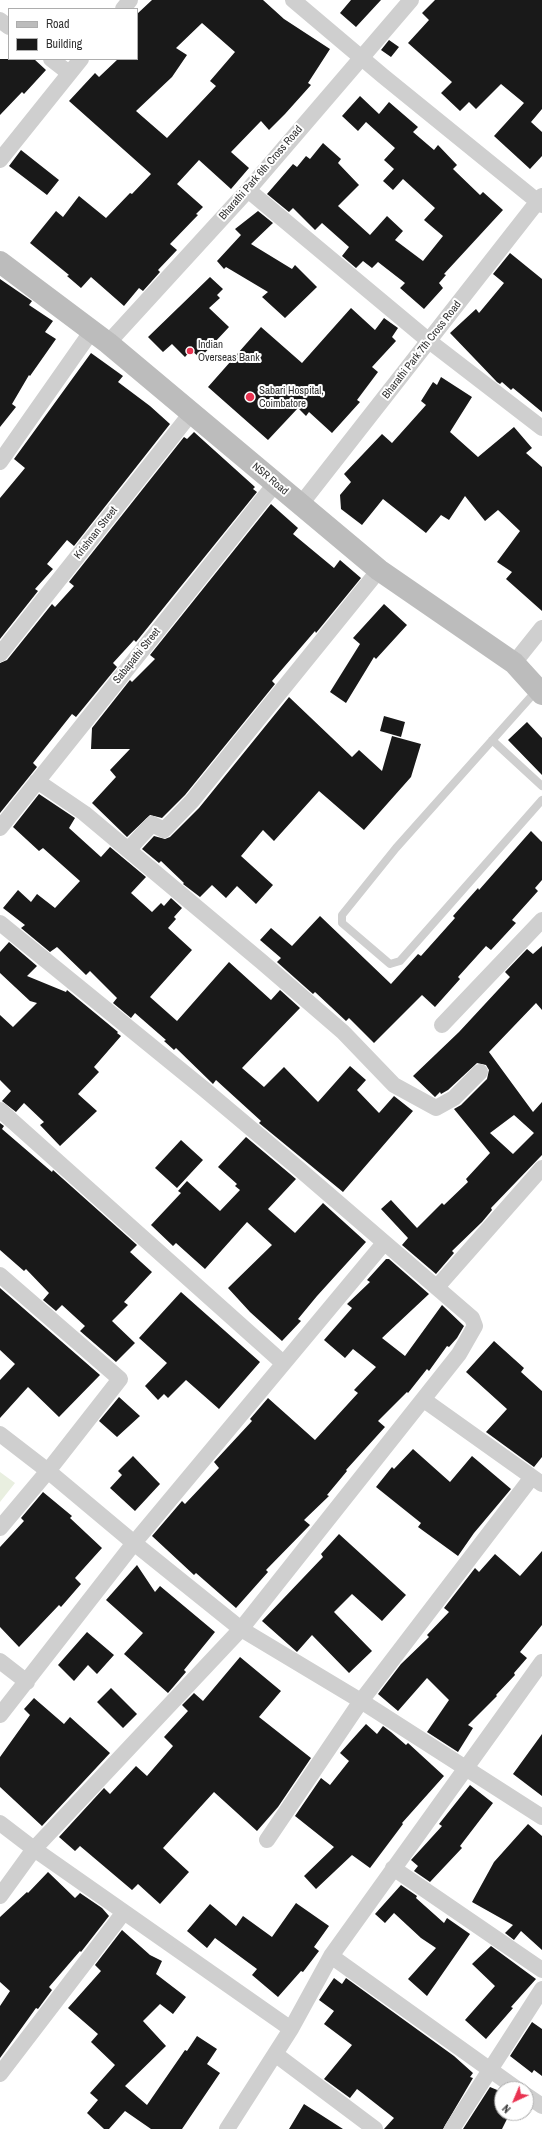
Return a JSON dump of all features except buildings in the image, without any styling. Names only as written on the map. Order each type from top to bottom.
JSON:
[{"type":"main road","name":"NSR Road","points":[[0,262],[100,338],[192,412],[275,484],[379,570],[514,664],[540,692]]},
{"type":"street","points":[[124,8],[130,0]]},
{"type":"street","points":[[293,0],[361,58],[540,201]]},
{"type":"street","name":"Bharathi Park 6th Cross Road","points":[[0,462],[100,338],[248,190],[411,0]]},
{"type":"street","points":[[0,20],[8,26]]},
{"type":"street","points":[[51,60],[69,73]]},
{"type":"street","points":[[0,160],[80,60]]},
{"type":"street","points":[[248,190],[429,341],[542,428]]},
{"type":"street","name":"Bharathi Park 7th Cross Road","points":[[301,504],[540,201]]},
{"type":"street","name":"Krishnan Street","points":[[0,654],[192,412]]},
{"type":"street","name":"Sabapathi Street","points":[[0,828],[275,484]]},
{"type":"street","points":[[128,850],[152,824],[164,830],[192,801],[379,570]]},
{"type":"street","points":[[514,664],[542,628]]},
{"type":"street","points":[[38,781],[84,813],[343,1032],[394,1085],[436,1108],[454,1098],[480,1072]]},
{"type":"street","points":[[442,1025],[542,920]]},
{"type":"street","points":[[0,923],[204,1089],[437,1287],[472,1318],[474,1326],[459,1354],[424,1400],[241,1629],[34,1849],[0,1896]]},
{"type":"street","points":[[0,1110],[283,1363]]},
{"type":"street","points":[[437,1287],[542,1168]]},
{"type":"street","points":[[0,1715],[134,1543],[384,1243]]},
{"type":"street","points":[[0,1275],[120,1379],[48,1471],[0,1528]]},
{"type":"street","points":[[267,1840],[361,1701],[537,1480],[424,1400]]},
{"type":"street","points":[[0,1434],[48,1471],[134,1543],[241,1629],[361,1701],[542,1817]]},
{"type":"street","points":[[0,1661],[26,1682]]},
{"type":"street","points":[[227,2129],[291,2029],[331,1956],[393,1868],[541,1665]]},
{"type":"street","points":[[0,1823],[34,1849],[291,2029]]},
{"type":"street","points":[[393,1868],[542,1970]]},
{"type":"street","points":[[0,2074],[124,1912]]},
{"type":"street","points":[[331,1956],[506,2081]]},
{"type":"street","points":[[452,2129],[542,1989]]},
{"type":"street","points":[[275,2054],[375,2129]]},
{"type":"lane","points":[[540,692],[492,740],[396,848],[342,915],[342,923],[390,964],[400,961],[542,800]]},
{"type":"lane","points":[[492,740],[542,786]]},
{"type":"green space","points":[[0,1472],[15,1483],[0,1502]]},
{"type":"place","name":"Indian Overseas Bank","points":[[190,351]]},
{"type":"place","name":"Sabari Hospital, Coimbatore","points":[[250,397]]}]
